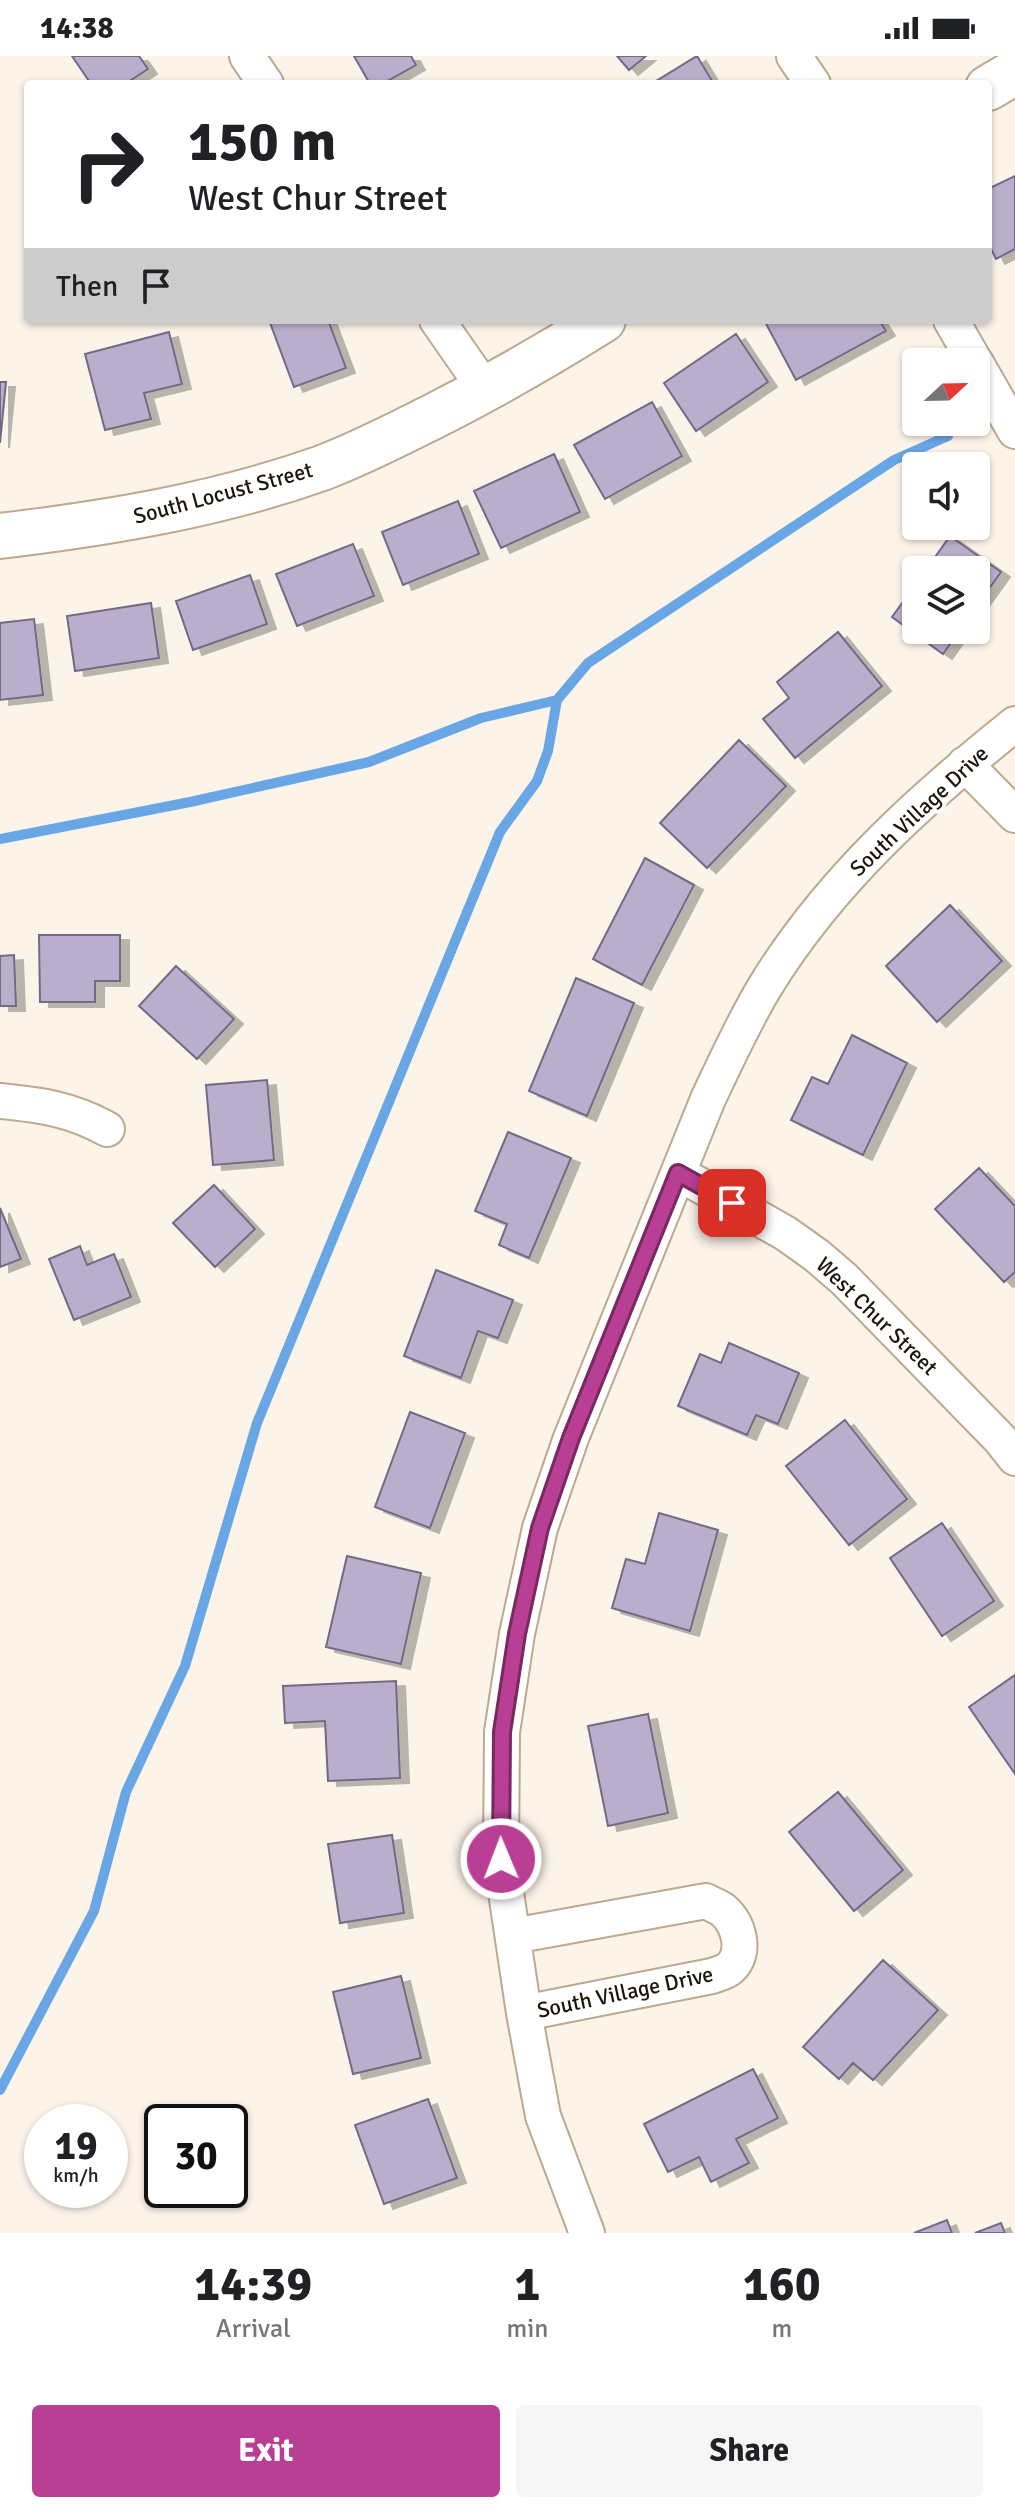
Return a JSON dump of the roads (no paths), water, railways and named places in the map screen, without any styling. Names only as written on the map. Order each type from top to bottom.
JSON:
[{"type":"street","points":[[247,56],[263,80]]},
{"type":"street","points":[[794,56],[810,80]]},
{"type":"street","points":[[992,86],[1015,72]]},
{"type":"street","points":[[440,324],[485,389]]},
{"type":"street","name":"South Locust Street","points":[[0,536],[129,519],[255,489],[322,468],[379,444],[485,389],[597,324]]},
{"type":"street","points":[[953,324],[967,348]]},
{"type":"street","points":[[990,387],[1015,431]]},
{"type":"street","name":"South Village Drive","points":[[587,2233],[543,2116],[501,1859],[502,1732],[517,1634],[540,1528],[571,1438],[708,1099],[766,985],[799,937],[883,839],[965,764],[1015,724]]},
{"type":"street","points":[[965,764],[1015,815]]},
{"type":"street","points":[[0,1101],[51,1106],[85,1116],[107,1129]]},
{"type":"street","name":"West Chur Street","points":[[678,1173],[785,1233],[844,1279],[1015,1458]]},
{"type":"street","name":"South Village Drive","points":[[513,1936],[706,1901],[723,1910],[736,1926],[739,1939],[739,1956],[729,1969],[712,1976],[524,2013]]},
{"type":"waterway","points":[[0,2090],[94,1911],[126,1792],[185,1666],[257,1423],[500,832],[537,781],[548,751],[557,700],[588,663],[894,460],[948,436]]},
{"type":"waterway","points":[[0,839],[190,802],[369,762],[481,718],[557,700]]}]
